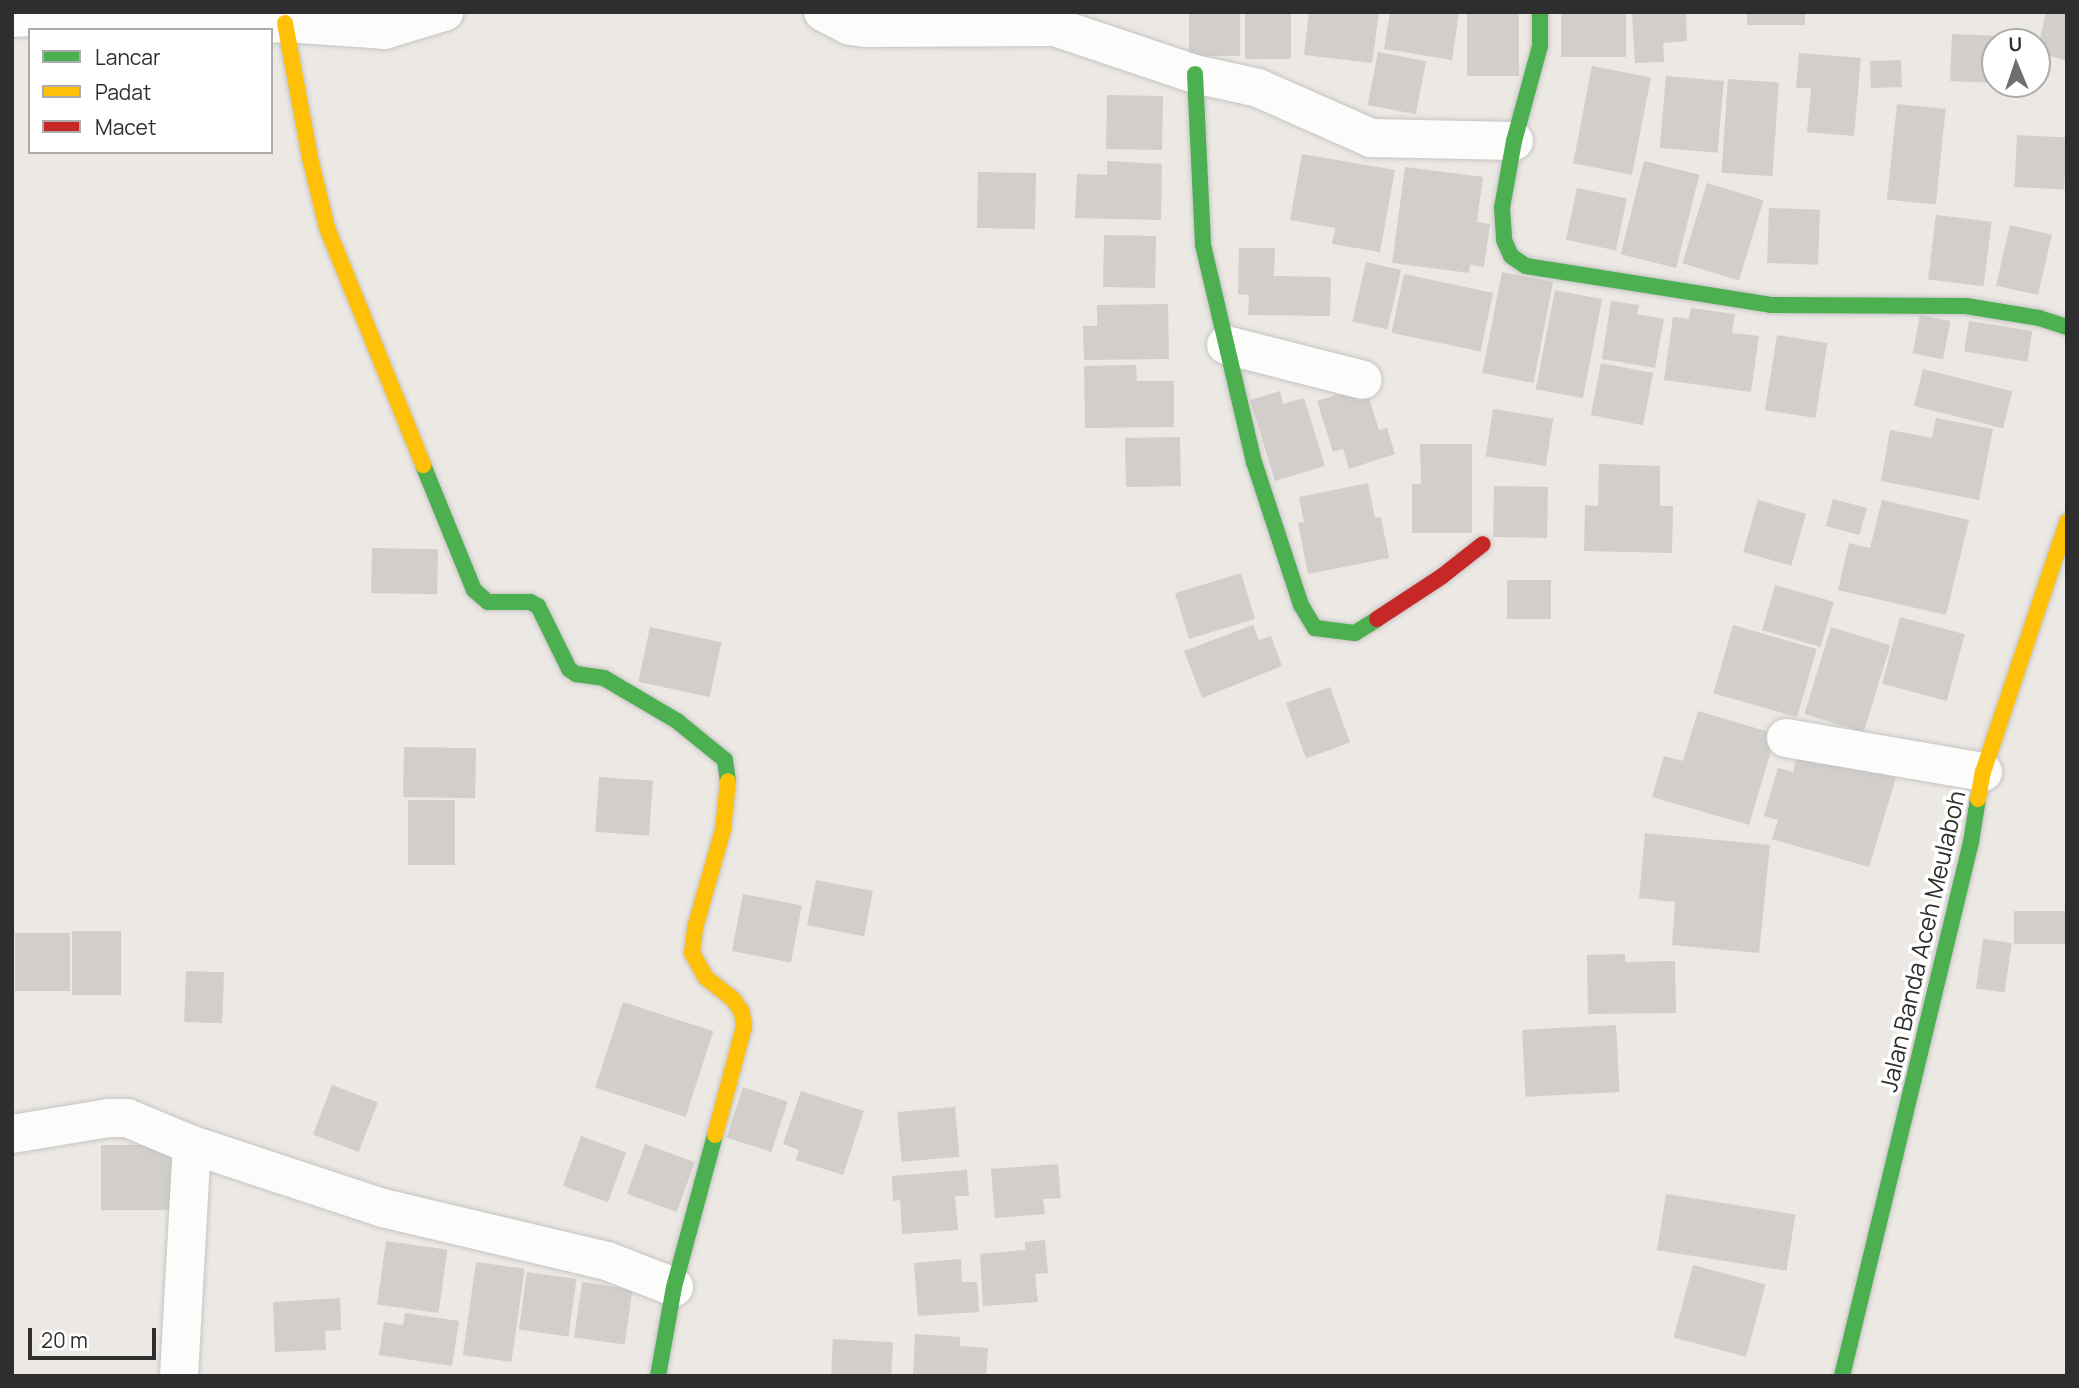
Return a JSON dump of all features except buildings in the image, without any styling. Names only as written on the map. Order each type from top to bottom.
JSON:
[{"type":"main road","points":[[1540,12],[1540,46],[1514,141],[1502,208],[1504,240],[1511,256],[1526,266],[1771,305],[1966,306],[2039,318],[2067,327]]},
{"type":"main road","points":[[285,23],[310,158],[327,228],[474,590],[488,602],[530,602],[538,606],[569,669],[576,674],[604,678],[615,684],[677,721],[715,749],[725,760],[729,775],[729,799],[695,928],[692,953],[706,978],[733,999],[742,1012],[744,1027],[674,1287],[658,1376]]},
{"type":"main road","points":[[1195,74],[1200,223],[1226,345],[1254,462],[1301,605],[1315,628],[1354,633],[1441,577],[1483,544]]},
{"type":"main road","name":"Jalan Banda Aceh Meulaboh","points":[[1842,1376],[1968,855],[1983,772],[2067,522]]},
{"type":"street","points":[[191,28],[285,23],[384,30],[444,12]]},
{"type":"street","points":[[823,12],[850,26],[866,29],[1055,27],[1195,74],[1258,88],[1371,138],[1514,141]]},
{"type":"street","points":[[12,18],[52,16],[163,28]]},
{"type":"street","points":[[1226,345],[1363,380]]},
{"type":"street","points":[[1786,737],[1983,772]]},
{"type":"street","points":[[12,1134],[110,1118],[127,1118],[191,1145],[383,1208],[607,1261],[674,1287]]},
{"type":"street","points":[[179,1376],[191,1145]]},
{"type":"traffic: fast","points":[[1540,12],[1540,46],[1514,141],[1502,208],[1504,240],[1511,256],[1526,266],[1771,305],[1966,306],[2039,318],[2067,327]]},
{"type":"traffic: fast","points":[[1195,74],[1203,245],[1254,462],[1301,605],[1315,628],[1355,633],[1377,619]]},
{"type":"traffic: fast","points":[[423,465],[474,590],[488,602],[530,602],[538,606],[569,669],[576,674],[604,678],[677,721],[725,760],[728,781]]},
{"type":"traffic: fast","points":[[1842,1376],[1971,842],[1978,799]]},
{"type":"traffic: fast","points":[[658,1376],[674,1287],[715,1135]]},
{"type":"traffic: slow","points":[[285,23],[310,158],[327,228],[423,465]]},
{"type":"traffic: slow","points":[[1978,799],[1983,772],[2067,522]]},
{"type":"traffic: slow","points":[[715,1135],[744,1027],[742,1012],[733,999],[706,978],[692,953],[695,928],[723,830],[728,781]]},
{"type":"traffic: jam","points":[[1377,619],[1441,577],[1483,544]]}]
